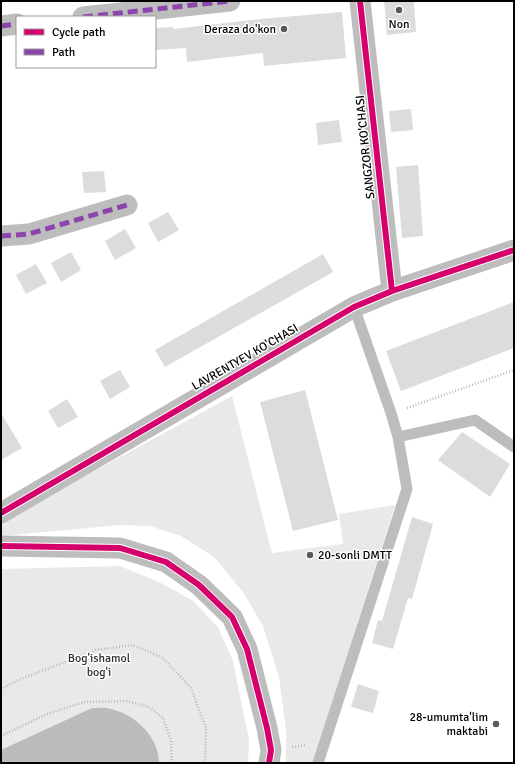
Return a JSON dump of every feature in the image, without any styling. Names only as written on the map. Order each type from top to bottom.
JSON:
[{"type":"street","points":[[92,16],[230,1]]},
{"type":"street","name":"SANGZOR KO'CHASI","points":[[360,1],[392,290]]},
{"type":"street","points":[[1,26],[16,24]]},
{"type":"street","points":[[1,236],[28,234],[127,205]]},
{"type":"street","name":"LAVRENTYEV KO'CHASI","points":[[1,513],[354,306],[392,290],[514,250]]},
{"type":"street","points":[[1,546],[120,548],[166,562],[199,585],[232,617],[247,649],[267,728],[270,756]]},
{"type":"lane","points":[[318,763],[407,489],[398,437],[354,306]]},
{"type":"lane","points":[[398,437],[475,420],[514,447]]},
{"type":"path","points":[[391,413],[514,370]]},
{"type":"path","points":[[1,689],[21,679],[96,650],[133,645],[163,658],[191,688],[206,728],[205,763]]},
{"type":"path","points":[[1,736],[48,714],[84,702],[126,701],[149,707],[163,718],[171,740],[172,763]]},
{"type":"path","points":[[270,756],[325,743]]},
{"type":"green space","points":[[232,396],[272,553],[343,544],[339,514],[395,505],[313,763],[286,763],[286,730],[279,677],[263,626],[243,592],[214,557],[181,536],[150,526],[120,525],[1,536],[1,522]]},
{"type":"green space","name":"Bog'ishamol bog'i","points":[[120,566],[159,582],[192,600],[218,627],[233,661],[249,740],[248,763],[1,763],[1,569]]},
{"type":"shaded area","points":[[92,708],[111,709],[137,721],[155,744],[159,763],[1,763],[1,750]]},
{"type":"building","points":[[384,1],[414,1],[416,32],[387,35]]},
{"type":"building","points":[[342,12],[346,58],[264,66],[263,53],[187,62],[186,48],[156,50],[156,28],[173,27],[173,29],[260,19]]},
{"type":"building","points":[[411,109],[413,130],[391,132],[389,111]]},
{"type":"building","points":[[339,120],[342,142],[318,145],[316,123]]},
{"type":"building","points":[[418,165],[423,236],[402,238],[396,167]]},
{"type":"building","points":[[104,171],[106,192],[84,193],[82,172]]},
{"type":"building","points":[[168,212],[179,230],[158,242],[148,223]]},
{"type":"building","points":[[125,229],[136,248],[115,260],[105,241]]},
{"type":"building","points":[[71,252],[81,270],[61,282],[51,263]]},
{"type":"building","points":[[323,254],[333,272],[165,367],[155,350]]},
{"type":"building","points":[[36,264],[47,283],[26,294],[16,275]]},
{"type":"building","points":[[514,302],[514,348],[401,391],[386,351]]},
{"type":"building","points":[[120,370],[130,387],[110,399],[100,381]]},
{"type":"building","points":[[305,390],[338,520],[293,531],[260,402]]},
{"type":"building","points":[[67,399],[78,417],[58,428],[48,411]]},
{"type":"building","points":[[1,413],[22,448],[1,460]]},
{"type":"building","points":[[462,432],[510,464],[490,497],[438,460]]},
{"type":"building","points":[[412,517],[433,524],[412,599],[408,598],[393,649],[372,643],[378,620],[382,621]]},
{"type":"building","points":[[358,684],[379,691],[373,713],[351,707]]},
{"type":"marked path","points":[[92,16],[230,1]]},
{"type":"marked path","points":[[1,26],[16,24]]},
{"type":"marked path","points":[[1,236],[29,234],[127,205]]},
{"type":"cycle path","points":[[360,1],[392,291]]},
{"type":"cycle path","points":[[1,513],[354,307],[392,291],[514,250]]},
{"type":"cycle path","points":[[1,546],[120,548],[166,562],[199,585],[232,617],[247,649],[267,728],[271,750],[269,763]]},
{"type":"place","name":"Non","points":[[399,10]]},
{"type":"place","name":"Deraza do'kon","points":[[284,29]]},
{"type":"place","name":"20-sonli DMTT","points":[[310,555]]},
{"type":"place","name":"28-umumta'lim maktabi","points":[[496,724]]}]
